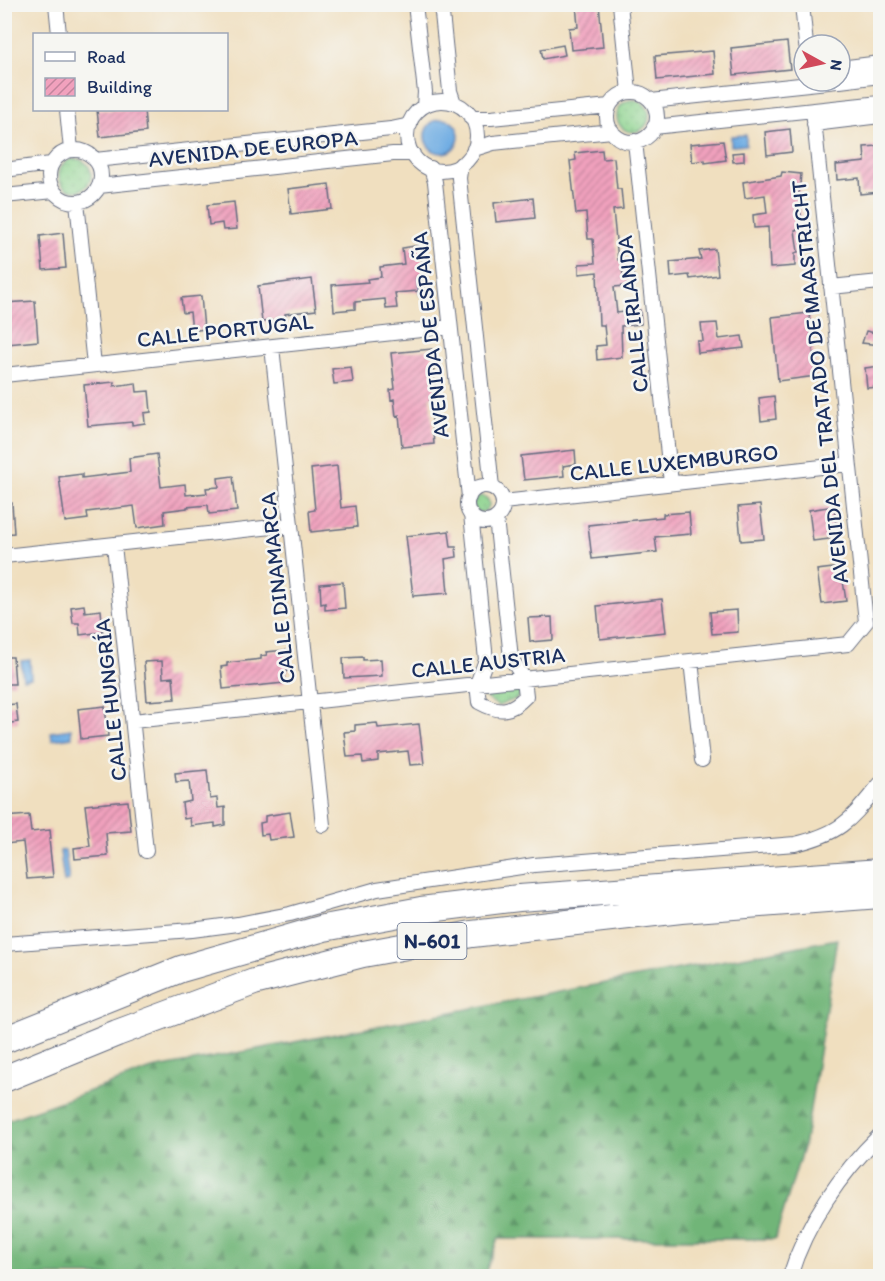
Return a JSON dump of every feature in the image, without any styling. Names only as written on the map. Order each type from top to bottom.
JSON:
[{"type":"highway","name":"N-601","points":[[4,1040],[181,969],[324,928],[421,910],[519,898],[880,872]]},
{"type":"highway","name":"N-601","points":[[4,1078],[254,982],[363,954],[472,934],[670,911],[880,895]]},
{"type":"highway","points":[[4,1031],[76,1003],[181,969]]},
{"type":"street","points":[[56,4],[59,33]]},
{"type":"street","points":[[416,4],[425,92],[424,106]]},
{"type":"street","points":[[441,4],[447,74],[454,103]]},
{"type":"street","points":[[620,4],[628,93]]},
{"type":"street","points":[[802,4],[805,33]]},
{"type":"street","points":[[852,66],[880,63]]},
{"type":"street","points":[[852,79],[880,76]]},
{"type":"street","points":[[651,101],[792,85]]},
{"type":"street","points":[[635,92],[651,101],[655,107],[657,120],[652,133],[641,141],[628,142],[616,137],[608,127],[606,113],[612,101],[622,93],[635,92]]},
{"type":"street","points":[[447,100],[454,103],[464,108],[475,122],[477,141],[470,158],[461,165],[455,169],[437,171],[420,164],[409,149],[407,131],[414,114],[429,103],[447,100]]},
{"type":"street","points":[[813,117],[880,103]]},
{"type":"street","points":[[471,118],[609,106]]},
{"type":"street","points":[[67,111],[71,150]]},
{"type":"street","points":[[654,127],[813,117],[880,116]]},
{"type":"street","name":"AVENIDA DEL TRATADO DE MAASTRICHT","points":[[813,117],[866,622],[848,644]]},
{"type":"street","name":"AVENIDA DE EUROPA","points":[[95,160],[391,129],[410,125]]},
{"type":"street","points":[[474,149],[493,143],[612,131]]},
{"type":"street","name":"CALLE IRLANDA","points":[[635,141],[671,483]]},
{"type":"street","points":[[78,149],[91,154],[95,160],[100,166],[101,179],[96,192],[85,201],[71,202],[58,197],[50,186],[48,172],[54,159],[65,151],[78,149]]},
{"type":"street","name":"AVENIDA DE EUROPA","points":[[99,186],[381,155],[413,154]]},
{"type":"street","points":[[4,170],[51,164]]},
{"type":"street","name":"AVENIDA DE ESPAÑA","points":[[461,165],[459,178],[492,487]]},
{"type":"street","name":"AVENIDA DE ESPAÑA","points":[[431,168],[435,182],[469,497]]},
{"type":"street","points":[[4,196],[54,191]]},
{"type":"street","points":[[77,202],[94,365]]},
{"type":"street","points":[[831,287],[880,282]]},
{"type":"street","name":"CALLE PORTUGAL","points":[[4,375],[449,327]]},
{"type":"street","name":"CALLE DINAMARCA","points":[[272,346],[323,825]]},
{"type":"street","name":"CALLE LUXEMBURGO","points":[[503,502],[849,464]]},
{"type":"street","points":[[479,486],[492,487],[497,489],[503,497],[504,506],[500,515],[493,521],[483,522],[474,518],[468,511],[467,501],[471,492],[479,486]]},
{"type":"street","points":[[471,514],[486,660],[477,684],[479,702],[492,709],[506,710],[517,706],[526,696],[524,679],[511,658],[496,518]]},
{"type":"street","points":[[4,556],[291,525]]},
{"type":"street","name":"CALLE HUNGRÍA","points":[[114,545],[146,851]]},
{"type":"street","name":"CALLE AUSTRIA","points":[[133,721],[848,644]]},
{"type":"street","points":[[691,661],[702,760]]},
{"type":"street","points":[[4,944],[192,930],[261,921],[377,889],[534,865],[795,844],[819,839],[840,828],[857,813],[880,784]]},
{"type":"street","points":[[790,1276],[818,1214],[860,1155],[880,1135]]},
{"type":"green space","points":[[633,100],[645,104],[649,116],[645,128],[633,132],[621,128],[617,116],[621,104]]},
{"type":"green space","points":[[75,159],[87,163],[91,175],[87,187],[75,191],[63,187],[59,175],[63,163]]},
{"type":"green space","points":[[481,496],[487,498],[489,504],[487,510],[481,512],[475,510],[473,504],[475,498]]},
{"type":"green space","points":[[518,687],[520,693],[518,698],[498,706],[482,695],[488,688]]},
{"type":"green space","points":[[837,939],[805,1141],[775,1239],[498,1239],[484,1276],[5,1276],[5,1121],[152,1069]]},
{"type":"water","points":[[442,119],[454,124],[459,136],[454,148],[442,153],[430,148],[425,136],[430,124]]},
{"type":"water","points":[[746,135],[746,145],[731,146],[731,136]]},
{"type":"water","points":[[427,276],[429,294],[421,295],[419,277]]},
{"type":"water","points":[[30,660],[31,678],[23,679],[21,661]]},
{"type":"water","points":[[71,729],[72,737],[52,740],[51,732]]},
{"type":"water","points":[[65,850],[69,881],[64,882],[60,851]]},
{"type":"building","points":[[576,4],[599,4],[603,47],[571,50],[569,28],[578,27]]},
{"type":"building","points":[[787,42],[790,69],[734,75],[731,48]]},
{"type":"building","points":[[563,45],[565,55],[543,59],[541,49]]},
{"type":"building","points":[[713,51],[715,74],[657,80],[655,56]]},
{"type":"building","points":[[97,111],[144,111],[146,132],[100,137]]},
{"type":"building","points":[[790,129],[792,152],[767,155],[765,132]]},
{"type":"building","points":[[723,141],[726,160],[692,162],[690,144]]},
{"type":"building","points":[[879,146],[880,192],[860,194],[859,178],[837,180],[836,165],[865,162],[864,147]]},
{"type":"building","points":[[602,150],[603,159],[614,158],[617,189],[621,189],[623,209],[613,210],[618,260],[621,260],[623,276],[634,275],[635,285],[614,287],[617,313],[640,310],[641,324],[621,326],[622,357],[597,360],[596,346],[606,345],[604,325],[599,325],[597,272],[579,274],[579,264],[595,263],[593,239],[588,239],[586,213],[576,214],[570,161],[576,160],[575,153]]},
{"type":"building","points":[[744,152],[744,161],[733,162],[732,153]]},
{"type":"building","points":[[782,172],[801,174],[799,194],[802,229],[795,230],[798,252],[795,253],[795,266],[770,268],[768,227],[754,228],[753,215],[767,213],[765,195],[745,198],[743,182],[781,176]]},
{"type":"building","points":[[329,184],[332,209],[291,214],[288,189]]},
{"type":"building","points":[[533,198],[535,218],[496,222],[494,203]]},
{"type":"building","points":[[234,202],[237,229],[223,230],[222,223],[209,225],[207,205]]},
{"type":"building","points":[[63,233],[66,268],[43,270],[40,236]]},
{"type":"building","points":[[420,245],[424,275],[418,276],[419,291],[395,293],[397,308],[386,309],[385,299],[355,302],[355,309],[334,311],[332,285],[368,282],[367,279],[381,277],[380,267],[404,264],[402,248]]},
{"type":"building","points":[[715,249],[718,275],[690,279],[689,275],[671,277],[670,262],[701,259],[699,251]]},
{"type":"building","points":[[312,279],[316,310],[285,314],[286,319],[262,322],[258,286]]},
{"type":"building","points":[[201,296],[204,329],[192,331],[190,312],[183,313],[181,298]]},
{"type":"building","points":[[35,301],[38,341],[7,344],[4,303]]},
{"type":"building","points":[[809,313],[816,376],[778,381],[772,317]]},
{"type":"building","points":[[717,323],[719,339],[742,336],[744,348],[698,353],[697,341],[703,341],[701,324]]},
{"type":"building","points":[[866,331],[880,334],[880,345],[862,343]]},
{"type":"building","points":[[432,349],[436,397],[430,397],[434,444],[402,447],[399,415],[396,416],[394,399],[391,400],[390,390],[395,389],[391,353]]},
{"type":"building","points":[[880,366],[880,387],[867,388],[865,368]]},
{"type":"building","points":[[351,367],[353,382],[334,384],[332,369]]},
{"type":"building","points":[[114,382],[114,386],[136,383],[137,392],[149,391],[151,412],[144,413],[145,423],[88,426],[84,385]]},
{"type":"building","points":[[774,396],[776,419],[761,421],[759,398]]},
{"type":"building","points":[[575,450],[576,464],[563,466],[564,476],[524,480],[521,456]]},
{"type":"building","points":[[157,454],[161,487],[185,484],[186,495],[207,493],[206,488],[219,487],[218,478],[233,476],[237,511],[209,514],[208,505],[187,507],[164,511],[165,524],[137,528],[134,506],[87,512],[88,519],[65,522],[59,477],[82,474],[82,478],[130,472],[129,458]]},
{"type":"building","points":[[337,466],[341,508],[355,506],[357,527],[311,532],[309,511],[315,510],[311,469]]},
{"type":"building","points":[[4,503],[12,503],[14,533],[4,534]]},
{"type":"building","points":[[760,505],[764,539],[741,541],[738,507]]},
{"type":"building","points":[[834,506],[837,538],[813,541],[809,510]]},
{"type":"building","points":[[689,512],[691,534],[655,537],[657,552],[592,559],[588,525]]},
{"type":"building","points":[[449,531],[451,547],[456,547],[457,557],[445,559],[448,593],[413,596],[406,536]]},
{"type":"building","points":[[841,567],[846,601],[822,604],[817,570]]},
{"type":"building","points":[[343,582],[345,608],[325,610],[325,603],[321,604],[320,584]]},
{"type":"building","points":[[662,599],[666,632],[600,639],[597,606]]},
{"type":"building","points":[[84,605],[85,612],[101,610],[103,632],[80,635],[79,623],[73,623],[71,607]]},
{"type":"building","points":[[737,610],[738,632],[712,634],[710,612]]},
{"type":"building","points":[[552,617],[553,640],[530,642],[528,618]]},
{"type":"building","points":[[286,650],[288,671],[285,672],[284,683],[223,689],[221,667],[227,666],[227,663],[261,659],[261,656],[267,655],[266,652]]},
{"type":"building","points":[[4,657],[13,657],[15,684],[4,684]]},
{"type":"building","points":[[363,657],[363,660],[381,659],[382,676],[344,678],[343,658]]},
{"type":"building","points":[[162,661],[163,678],[173,677],[175,699],[147,701],[144,662]]},
{"type":"building","points":[[16,704],[18,722],[4,724],[4,705]]},
{"type":"building","points":[[105,706],[108,736],[81,739],[78,709]]},
{"type":"building","points":[[377,723],[378,728],[419,724],[424,764],[410,765],[408,751],[378,754],[378,761],[363,763],[362,756],[347,757],[344,732],[355,731],[355,725]]},
{"type":"building","points":[[207,770],[210,799],[217,798],[218,808],[225,807],[225,825],[215,827],[215,823],[191,826],[190,818],[184,819],[182,803],[191,801],[189,781],[176,782],[175,773]]},
{"type":"building","points":[[128,801],[131,831],[106,833],[108,856],[75,859],[74,848],[90,846],[85,805]]},
{"type":"building","points":[[290,812],[294,837],[269,840],[268,834],[261,835],[260,823],[265,822],[265,816]]},
{"type":"building","points":[[29,815],[31,832],[50,830],[53,877],[27,879],[23,842],[5,844],[4,817]]}]
